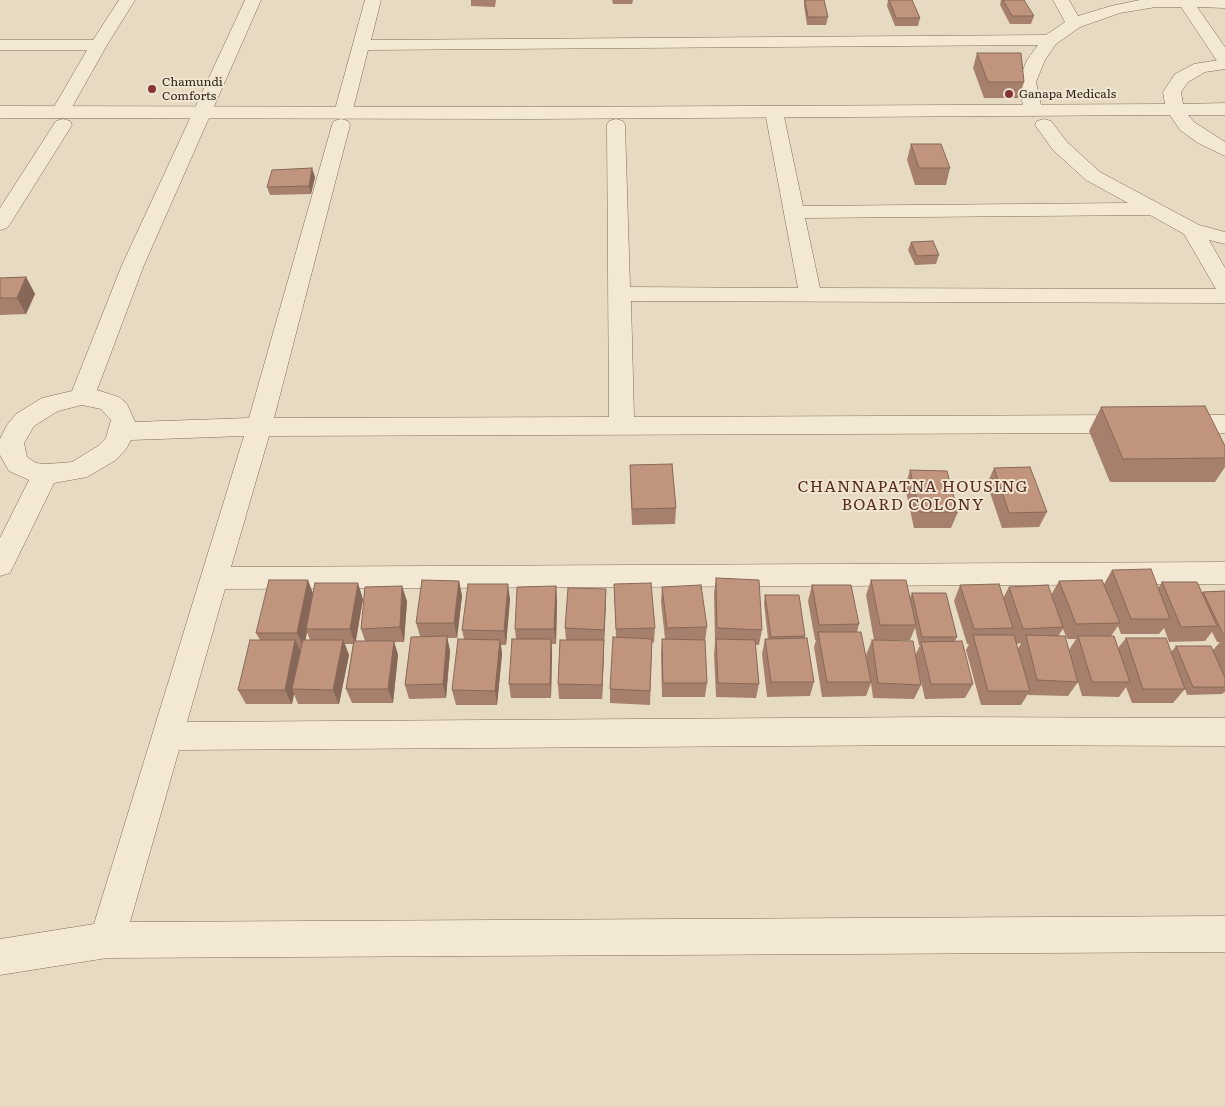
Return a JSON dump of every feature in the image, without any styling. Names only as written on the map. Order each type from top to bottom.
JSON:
[{"type":"street","points":[[3,213],[61,118],[98,45],[127,0]]},
{"type":"street","points":[[82,397],[132,265],[253,0]]},
{"type":"street","points":[[107,940],[259,427],[373,0]]},
{"type":"street","points":[[1061,0],[1074,23]]},
{"type":"street","points":[[1185,1],[1225,62],[1200,68],[1181,78],[1172,92],[1175,109],[1187,126],[1225,150]]},
{"type":"street","points":[[1204,1],[1225,34]]},
{"type":"street","points":[[1225,3],[1204,1],[1156,2],[1118,9],[1074,23],[1050,40],[1036,60],[1027,82],[1038,118],[1060,146],[1093,176],[1192,230],[1225,238]]},
{"type":"street","points":[[361,45],[1050,40]]},
{"type":"street","points":[[0,45],[98,45]]},
{"type":"street","points":[[1038,118],[1175,109],[1225,109]]},
{"type":"street","points":[[0,112],[61,118],[1038,118],[1187,126],[1225,125]]},
{"type":"street","points":[[0,125],[61,118]]},
{"type":"street","points":[[342,119],[616,125],[776,118]]},
{"type":"street","points":[[776,118],[810,294]]},
{"type":"street","points":[[616,125],[622,426]]},
{"type":"street","points":[[794,212],[1154,209]]},
{"type":"street","points":[[1192,230],[1225,286]]},
{"type":"street","points":[[620,294],[1225,296]]},
{"type":"street","points":[[82,397],[97,398],[110,403],[118,410],[123,420],[122,431],[112,448],[94,462],[78,470],[44,474],[29,470],[18,464],[12,454],[8,431],[37,411],[51,404],[82,397]]},
{"type":"street","points":[[122,431],[259,427],[1225,424]]},
{"type":"street","points":[[0,565],[44,474]]},
{"type":"street","points":[[214,578],[1225,573]]},
{"type":"street","points":[[168,736],[928,731],[1225,732]]},
{"type":"street","points":[[0,957],[107,940],[1225,934]]},
{"type":"building","points":[[805,0],[824,0],[828,17],[808,17]]},
{"type":"building","points":[[889,0],[912,0],[920,18],[896,18]]},
{"type":"building","points":[[1003,0],[1024,0],[1034,16],[1012,16]]},
{"type":"building","points":[[977,53],[1021,53],[1024,82],[988,82]]},
{"type":"building","points":[[911,144],[941,144],[950,168],[919,168]]},
{"type":"building","points":[[312,168],[309,186],[267,187],[272,170]]},
{"type":"building","points":[[933,241],[939,255],[917,256],[911,242]]},
{"type":"building","points":[[26,277],[17,298],[0,298],[0,278]]},
{"type":"building","points":[[1205,406],[1225,446],[1225,458],[1123,459],[1101,407]]},
{"type":"building","points":[[672,464],[676,508],[632,509],[630,465]]},
{"type":"building","points":[[1030,467],[1047,512],[1009,513],[994,468]]},
{"type":"building","points":[[910,470],[947,471],[958,512],[920,512]]},
{"type":"building","points":[[1151,569],[1170,619],[1131,619],[1112,570]]},
{"type":"building","points":[[716,578],[759,580],[762,630],[717,628]]},
{"type":"building","points":[[269,580],[308,580],[297,633],[256,633]]},
{"type":"building","points":[[422,580],[459,581],[454,623],[416,623]]},
{"type":"building","points":[[871,580],[906,580],[916,625],[880,625]]},
{"type":"building","points":[[1102,580],[1120,623],[1076,624],[1059,581]]},
{"type":"building","points":[[1162,582],[1197,582],[1217,626],[1181,627]]},
{"type":"building","points":[[315,583],[358,583],[350,629],[306,629]]},
{"type":"building","points":[[651,583],[655,628],[616,629],[614,584]]},
{"type":"building","points":[[468,584],[508,584],[504,631],[462,630]]},
{"type":"building","points":[[999,584],[1013,628],[974,629],[960,585]]},
{"type":"building","points":[[701,585],[707,627],[667,628],[662,587]]},
{"type":"building","points":[[812,585],[851,585],[859,624],[819,625]]},
{"type":"building","points":[[1048,585],[1063,627],[1023,629],[1009,587]]},
{"type":"building","points":[[402,586],[400,627],[361,629],[365,587]]},
{"type":"building","points":[[556,586],[554,629],[515,629],[517,587]]},
{"type":"building","points":[[568,588],[606,589],[604,630],[565,628]]},
{"type":"building","points":[[1225,591],[1225,634],[1223,634],[1203,592]]},
{"type":"building","points":[[912,593],[946,593],[957,637],[922,637]]},
{"type":"building","points":[[765,595],[799,595],[805,636],[771,637]]},
{"type":"building","points":[[818,632],[861,632],[871,682],[827,682]]},
{"type":"building","points":[[973,635],[1014,635],[1030,691],[988,691]]},
{"type":"building","points":[[1026,635],[1065,636],[1078,682],[1037,680]]},
{"type":"building","points":[[447,636],[443,684],[405,685],[411,637]]},
{"type":"building","points":[[1078,636],[1114,636],[1130,682],[1092,682]]},
{"type":"building","points":[[613,637],[652,639],[650,691],[610,689]]},
{"type":"building","points":[[807,638],[814,682],[771,682],[765,639]]},
{"type":"building","points":[[1126,638],[1166,638],[1185,689],[1143,689]]},
{"type":"building","points":[[458,639],[500,640],[495,691],[452,690]]},
{"type":"building","points":[[512,639],[551,639],[550,684],[509,684]]},
{"type":"building","points":[[662,639],[705,640],[707,683],[663,683]]},
{"type":"building","points":[[716,639],[755,640],[759,684],[718,683]]},
{"type":"building","points":[[250,640],[295,640],[285,690],[238,690]]},
{"type":"building","points":[[303,640],[343,640],[333,690],[292,689]]},
{"type":"building","points":[[560,640],[604,640],[602,685],[558,684]]},
{"type":"building","points":[[872,640],[913,641],[921,685],[878,683]]},
{"type":"building","points":[[354,641],[394,641],[388,689],[346,689]]},
{"type":"building","points":[[962,641],[973,684],[931,684],[921,642]]},
{"type":"building","points":[[1176,646],[1211,646],[1225,678],[1225,687],[1193,687]]},
{"type":"place","name":"Chamundi Comforts","points":[[152,89]]},
{"type":"place","name":"Ganapa Medicals","points":[[1009,94]]},
{"type":"district","name":"CHANNAPATNA HOUSING BOARD COLONY","points":[[913,496]]}]
